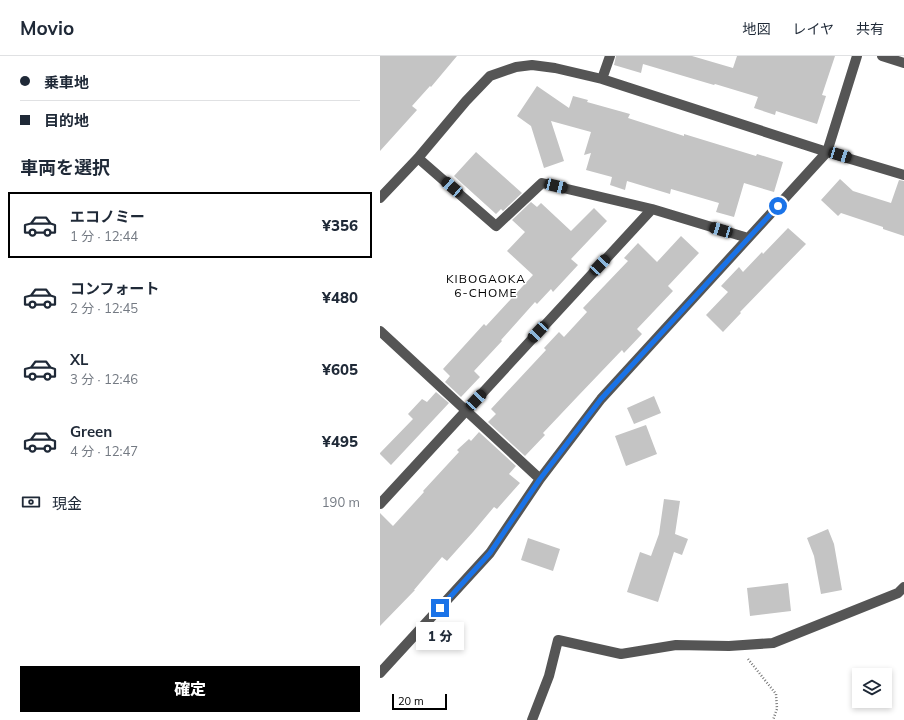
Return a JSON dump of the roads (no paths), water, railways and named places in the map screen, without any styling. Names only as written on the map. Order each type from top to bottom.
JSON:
[{"type":"street","points":[[602,79],[610,56]]},
{"type":"street","points":[[380,674],[490,553],[540,479],[601,399],[827,152],[857,56]]},
{"type":"street","points":[[882,56],[904,63]]},
{"type":"street","points":[[380,198],[418,158],[466,101],[490,76],[516,67],[532,66],[555,68],[602,79],[827,152],[904,175]]},
{"type":"street","points":[[418,158],[496,226],[542,183],[652,209],[748,238]]},
{"type":"street","points":[[380,504],[652,209]]},
{"type":"street","points":[[380,331],[540,479]]},
{"type":"street","points":[[532,720],[549,676],[558,640],[620,654],[676,645],[738,646],[773,643],[898,594],[904,587]]},
{"type":"district","name":"KIBOGAOKA 6-CHOME","points":[[486,286]]}]
